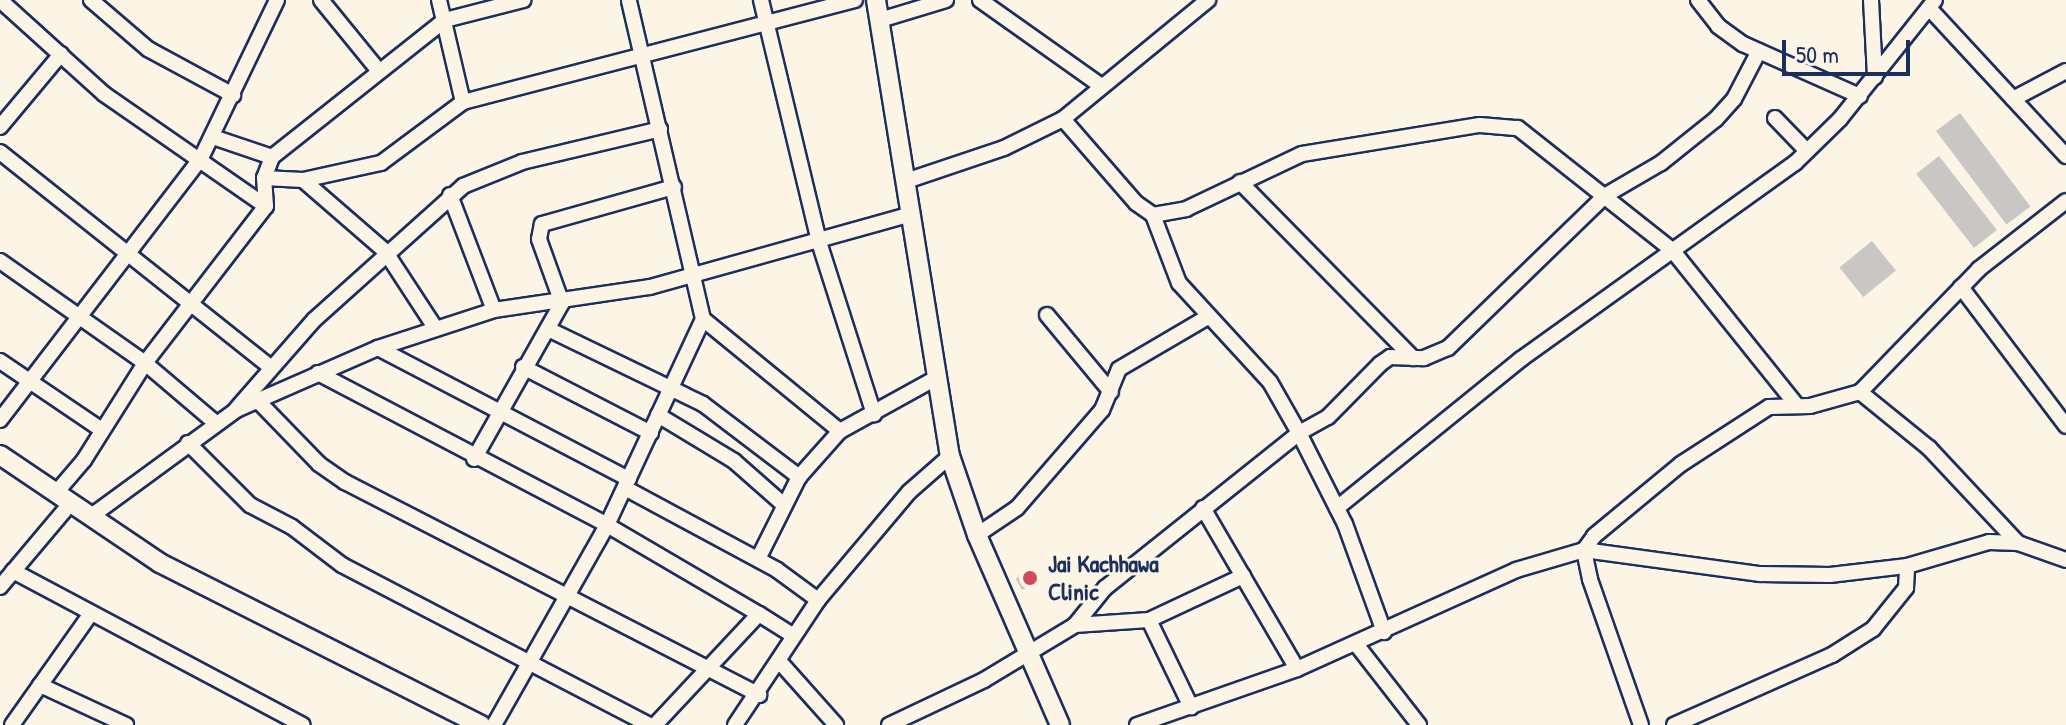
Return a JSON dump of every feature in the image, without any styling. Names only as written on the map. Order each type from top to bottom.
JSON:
[{"type":"street","points":[[0,0],[104,94],[201,158],[266,206]]},
{"type":"street","points":[[91,0],[148,49],[233,95]]},
{"type":"street","points":[[0,420],[201,158],[277,0]]},
{"type":"street","points":[[321,0],[379,71]]},
{"type":"street","points":[[439,0],[463,102]]},
{"type":"street","points":[[0,587],[62,499],[145,363],[266,206],[264,178],[272,157],[445,20],[523,0]]},
{"type":"street","points":[[494,725],[607,525],[703,319],[629,0]]},
{"type":"street","points":[[761,0],[819,242],[874,414]]},
{"type":"street","points":[[264,178],[303,180],[381,163],[463,102],[642,58],[855,0]]},
{"type":"street","points":[[876,0],[950,456],[977,535],[1060,725]]},
{"type":"street","points":[[880,20],[946,0]]},
{"type":"street","points":[[980,0],[1100,85]]},
{"type":"street","points":[[906,181],[1004,148],[1063,119],[1100,85],[1208,0]]},
{"type":"street","points":[[1698,0],[1718,26],[1759,51],[1860,96]]},
{"type":"street","points":[[1871,0],[1875,77]]},
{"type":"street","points":[[1337,508],[1521,359],[1807,151],[1860,96],[1932,4],[2066,156]]},
{"type":"street","points":[[889,725],[1028,655],[1075,625],[1105,588],[1299,433],[1328,417],[1390,357],[1413,358],[1448,348],[1606,195],[1661,163],[1716,119],[1734,99],[1759,51]]},
{"type":"street","points":[[0,127],[61,54]]},
{"type":"street","points":[[2013,99],[2066,71]]},
{"type":"street","points":[[1775,118],[1807,151]]},
{"type":"street","points":[[1063,119],[1136,203],[1153,215],[1179,283],[1206,318],[1270,382],[1337,508],[1384,632]]},
{"type":"street","points":[[1153,215],[1186,209],[1302,154],[1496,125],[1518,128],[1537,139],[1673,251],[1797,406]]},
{"type":"street","points":[[236,410],[269,366],[385,251],[450,195],[522,162],[660,129]]},
{"type":"street","points":[[213,137],[272,157]]},
{"type":"street","points":[[0,152],[269,366]]},
{"type":"street","points":[[303,180],[385,251],[436,329]]},
{"type":"street","points":[[1240,182],[1413,358]]},
{"type":"street","points":[[474,459],[523,367],[562,303],[539,239],[542,224],[674,187]]},
{"type":"street","points":[[450,195],[494,310]]},
{"type":"street","points":[[1584,550],[1629,505],[1717,440],[1769,407],[1797,406],[1860,392],[1961,287],[2066,201]]},
{"type":"street","points":[[90,517],[236,410],[378,348],[494,310],[562,303],[694,277],[912,214]]},
{"type":"street","points":[[0,261],[145,363],[217,424]]},
{"type":"street","points":[[1961,287],[2066,426]]},
{"type":"street","points":[[1047,315],[1111,392]]},
{"type":"street","points":[[977,535],[1017,508],[1102,410],[1119,369],[1206,318]]},
{"type":"street","points":[[703,319],[840,431]]},
{"type":"street","points":[[548,329],[724,416],[799,477]]},
{"type":"street","points":[[378,348],[627,483],[758,559],[818,600]]},
{"type":"street","points":[[0,361],[102,430]]},
{"type":"street","points":[[523,367],[651,433]]},
{"type":"street","points":[[318,373],[474,459],[607,525],[794,636]]},
{"type":"street","points":[[758,559],[799,477],[840,431],[936,378]]},
{"type":"street","points":[[1860,392],[1929,448],[2018,543]]},
{"type":"street","points":[[258,401],[319,464],[345,482],[759,695]]},
{"type":"street","points":[[658,415],[734,461],[783,504]]},
{"type":"street","points":[[188,443],[250,505],[292,527],[342,565],[652,725],[713,669],[759,614]]},
{"type":"street","points":[[0,455],[160,563],[481,725]]},
{"type":"street","points":[[735,725],[759,695],[818,600],[909,492],[950,456]]},
{"type":"street","points":[[1203,508],[1297,669]]},
{"type":"street","points":[[1137,725],[1297,669],[1516,570],[1584,550],[1760,574],[1830,575],[1907,566],[1989,542],[2018,543],[2066,560]]},
{"type":"street","points":[[1584,550],[1598,608],[1641,725]]},
{"type":"street","points":[[1674,725],[1832,655],[1873,629],[1906,588],[1907,566]]},
{"type":"street","points":[[13,571],[90,615],[303,725]]},
{"type":"street","points":[[1075,625],[1149,620],[1243,576]]},
{"type":"street","points":[[12,725],[90,615]]},
{"type":"street","points":[[1149,620],[1191,707]]},
{"type":"street","points":[[1356,644],[1419,725]]},
{"type":"street","points":[[779,661],[836,725]]},
{"type":"street","points":[[40,685],[126,725]]},
{"type":"building","points":[[1960,113],[2030,206],[2006,224],[1936,131]]},
{"type":"building","points":[[1939,156],[1997,230],[1974,248],[1916,174]]},
{"type":"building","points":[[1872,241],[1896,271],[1863,297],[1839,267]]},
{"type":"building","points":[[1035,568],[1041,579],[1022,590],[1016,579]]},
{"type":"place","name":"Jai Kachhawa Clinic","points":[[1030,578]]}]
